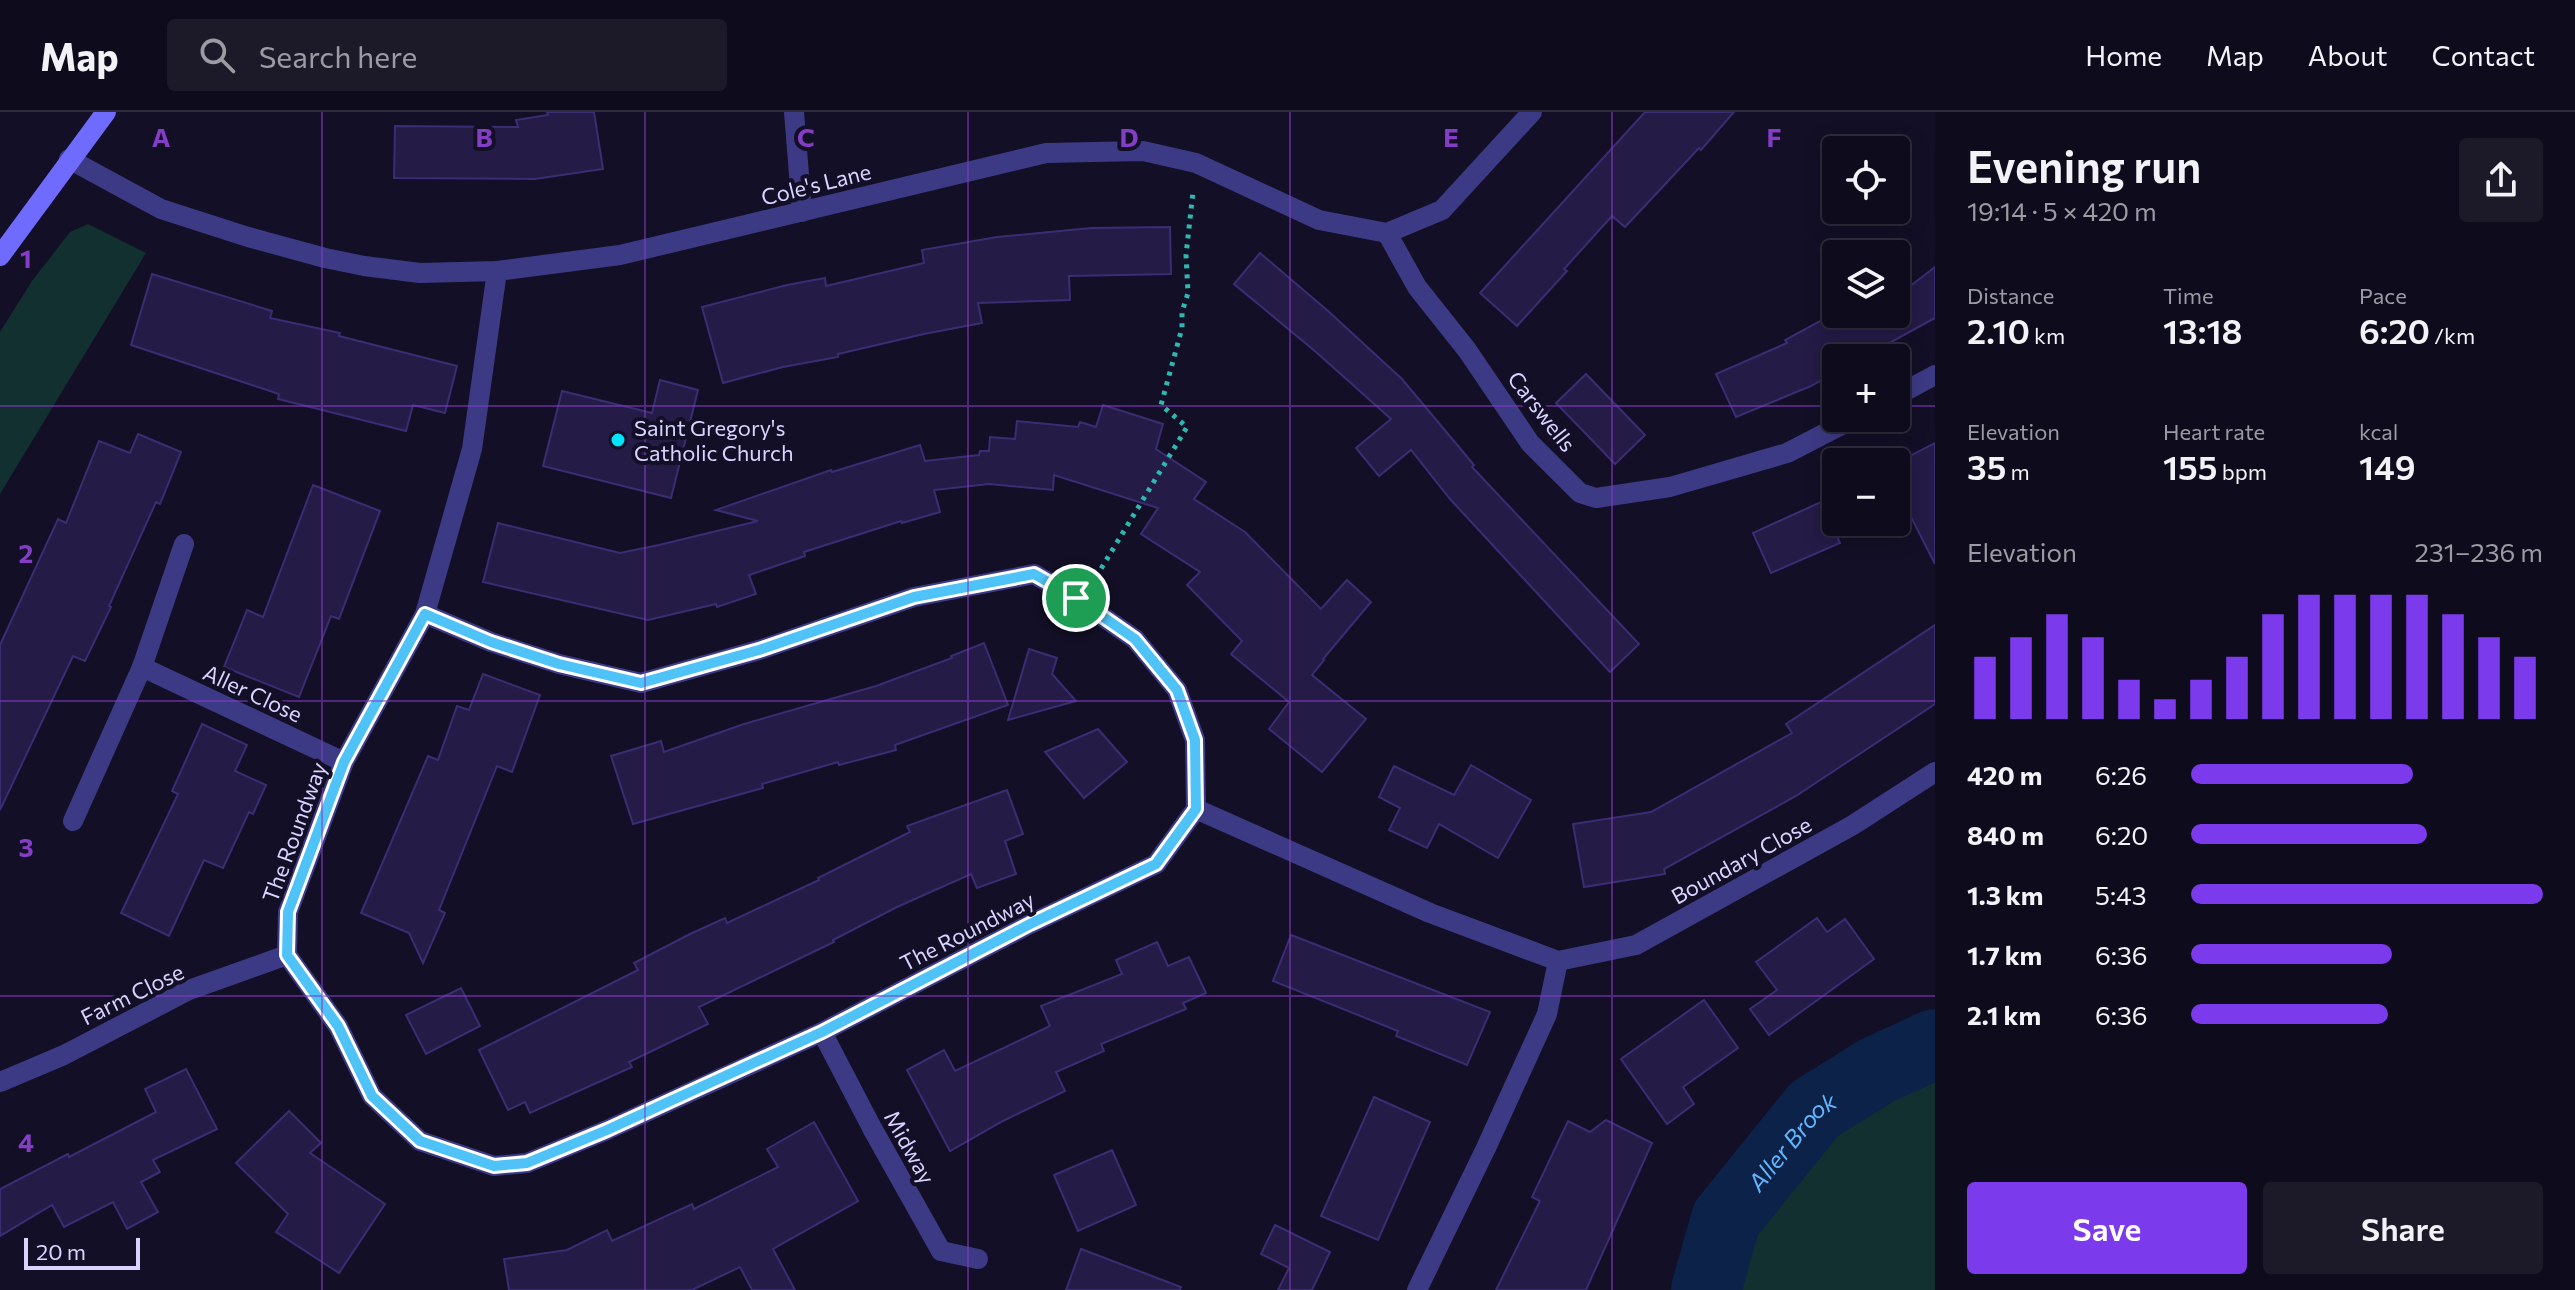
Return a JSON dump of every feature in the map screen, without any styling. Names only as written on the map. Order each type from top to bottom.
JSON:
[{"type":"street","points":[[0,256],[106,112]]},
{"type":"street","points":[[794,112],[802,212]]},
{"type":"street","points":[[1387,233],[1442,210],[1532,112]]},
{"type":"street","name":"Cole's Lane","points":[[69,159],[161,209],[325,258],[420,273],[497,271],[620,255],[1046,153],[1143,151],[1196,163],[1319,220],[1387,233]]},
{"type":"street","name":"Carswells","points":[[1387,233],[1417,287],[1467,350],[1530,443],[1580,493],[1596,498],[1670,487],[1787,453],[1828,432]]},
{"type":"street","name":"The Roundway","points":[[497,271],[472,449],[425,614],[344,762],[288,912],[287,955],[338,1026],[372,1096],[420,1141],[494,1166],[527,1163],[607,1130],[822,1032],[1030,924],[1156,864],[1196,809]]},
{"type":"street","points":[[1910,388],[1935,375]]},
{"type":"street","points":[[73,821],[142,667],[184,544]]},
{"type":"street","points":[[425,614],[491,642],[641,683],[759,650],[929,594],[1034,574],[1076,598],[1135,639],[1177,690],[1195,740],[1196,809],[1416,908],[1558,961],[1547,1014],[1417,1290]]},
{"type":"street","name":"Aller Close","points":[[142,667],[344,762]]},
{"type":"street","name":"Boundary Close","points":[[1558,961],[1636,945],[1853,825],[1935,772]]},
{"type":"street","name":"Farm Close","points":[[0,1082],[64,1055],[189,990],[287,955]]},
{"type":"street","name":"Midway","points":[[822,1032],[941,1251],[978,1259]]},
{"type":"path","points":[[1076,598],[1093,582],[1187,427],[1161,405],[1188,293],[1186,255],[1196,163]]},
{"type":"green space","points":[[88,224],[146,253],[0,494],[0,332],[32,281],[70,232]]},
{"type":"green space","points":[[1935,1057],[1935,1290],[1715,1290],[1722,1237],[1740,1177],[1856,1096]]},
{"type":"building","points":[[547,112],[594,112],[603,169],[535,179],[394,178],[395,126],[518,127],[516,120],[548,115]]},
{"type":"building","points":[[1645,112],[1734,112],[1625,227],[1612,216],[1517,326],[1480,293]]},
{"type":"building","points":[[1170,227],[1171,274],[1069,276],[1070,300],[978,303],[982,323],[723,383],[702,307],[787,285],[825,278],[826,286],[924,263],[922,250],[997,237],[1091,228]]},
{"type":"building","points":[[1260,253],[1402,379],[1474,465],[1472,467],[1639,644],[1610,672],[1450,499],[1411,450],[1379,476],[1356,448],[1391,419],[1234,284]]},
{"type":"building","points":[[1935,267],[1935,318],[1888,344],[1822,344],[1822,380],[1736,417],[1716,374],[1787,343],[1785,340],[1822,320],[1822,328],[1910,328],[1910,286]]},
{"type":"building","points":[[152,274],[272,311],[270,318],[340,333],[339,336],[457,366],[445,413],[413,405],[406,431],[278,399],[279,394],[131,345]]},
{"type":"building","points":[[1586,374],[1645,435],[1615,464],[1556,403]]},
{"type":"building","name":"Saint Gregory's Catholic Church","points":[[660,380],[698,390],[671,498],[543,466],[562,391],[652,413]]},
{"type":"building","points":[[1103,405],[1163,424],[1156,449],[1206,482],[1194,499],[1245,532],[1321,609],[1347,580],[1371,602],[1312,675],[1366,719],[1322,772],[1269,729],[1289,702],[1231,654],[1242,641],[1187,585],[1200,572],[1141,534],[1158,508],[1054,475],[1053,490],[989,484],[934,490],[940,512],[804,552],[805,556],[749,575],[756,594],[717,607],[716,604],[648,620],[483,582],[498,523],[620,553],[758,521],[716,510],[831,470],[920,445],[925,461],[979,455],[980,451],[989,451],[990,437],[1015,439],[1017,421],[1078,427],[1080,422],[1096,427]]},
{"type":"building","points":[[138,434],[181,452],[160,504],[156,502],[85,661],[73,656],[0,810],[0,645],[58,519],[66,523],[99,441],[130,453]]},
{"type":"building","points":[[1935,443],[1935,564],[1910,515],[1910,456]]},
{"type":"building","points":[[313,485],[380,511],[339,619],[331,616],[299,697],[224,667],[247,610],[263,617]]},
{"type":"building","points":[[1821,502],[1822,536],[1837,536],[1840,543],[1771,573],[1753,533]]},
{"type":"building","points":[[1935,625],[1935,704],[1796,796],[1664,869],[1665,874],[1584,887],[1573,824],[1651,812],[1792,733],[1786,724]]},
{"type":"building","points":[[984,643],[1008,705],[895,745],[896,750],[839,765],[838,762],[762,784],[763,788],[633,824],[611,756],[661,741],[664,752],[744,724],[876,686]]},
{"type":"building","points":[[1029,649],[1057,658],[1052,674],[1076,701],[1008,720]]},
{"type":"building","points":[[483,674],[540,695],[512,772],[497,766],[439,910],[445,913],[423,963],[409,933],[361,913],[428,756],[438,760],[457,706],[469,710]]},
{"type":"building","points":[[202,724],[247,745],[235,771],[266,785],[253,814],[249,812],[223,868],[204,860],[169,936],[121,913],[178,794],[172,791]]},
{"type":"building","points":[[1098,729],[1127,762],[1084,798],[1045,752]]},
{"type":"building","points":[[1471,765],[1531,800],[1498,858],[1439,824],[1427,848],[1389,830],[1400,808],[1379,797],[1394,766],[1454,795]]},
{"type":"building","points":[[1007,790],[1023,834],[1005,841],[1016,874],[977,888],[971,874],[897,907],[834,942],[699,1007],[708,1024],[629,1062],[632,1067],[530,1113],[525,1102],[508,1110],[479,1050],[638,970],[634,963],[690,934],[725,918],[727,923],[819,880],[910,832],[907,826]]},
{"type":"building","points":[[1817,918],[1827,932],[1845,919],[1874,959],[1769,1035],[1750,1009],[1777,990],[1756,962]]},
{"type":"building","points":[[1291,935],[1490,1012],[1467,1065],[1396,1036],[1398,1031],[1273,981]]},
{"type":"building","points":[[1157,942],[1168,966],[1189,957],[1206,993],[1183,1003],[1186,1009],[1101,1044],[1104,1051],[1056,1072],[1065,1091],[950,1151],[907,1070],[944,1050],[955,1071],[1050,1026],[1041,1006],[1122,974],[1116,960]]},
{"type":"building","points":[[461,988],[480,1026],[426,1054],[406,1015]]},
{"type":"building","points":[[1704,1000],[1738,1048],[1683,1087],[1694,1104],[1667,1124],[1621,1059]]},
{"type":"building","points":[[186,1069],[217,1129],[153,1160],[160,1172],[141,1182],[158,1212],[127,1229],[113,1202],[64,1227],[52,1205],[0,1236],[0,1189],[156,1112],[145,1089]]},
{"type":"building","points":[[1374,1097],[1430,1122],[1378,1240],[1321,1216]]},
{"type":"building","points":[[289,1111],[321,1143],[310,1153],[385,1204],[339,1273],[276,1232],[288,1214],[236,1163]]},
{"type":"building","points":[[1606,1120],[1652,1143],[1586,1290],[1496,1290],[1540,1201],[1532,1197],[1568,1121],[1590,1132]]},
{"type":"building","points":[[814,1122],[858,1201],[773,1249],[795,1290],[752,1290],[740,1267],[692,1290],[509,1290],[504,1259],[567,1250],[607,1230],[612,1241],[692,1204],[694,1209],[778,1167],[767,1149]]},
{"type":"building","points":[[1112,1150],[1136,1205],[1078,1231],[1054,1175]]},
{"type":"building","points":[[1275,1225],[1330,1252],[1312,1290],[1278,1290],[1289,1268],[1261,1254]]},
{"type":"building","points":[[1081,1249],[1181,1287],[1180,1290],[1066,1290]]},
{"type":"waterway","name":"Aller Brook","points":[[1706,1290],[1726,1219],[1815,1109],[1878,1070],[1935,1044]]},
{"type":"place","name":"Saint Gregory's Catholic Church","points":[[618,440]]},
{"type":"route","points":[[1034,574],[1076,598],[1135,639],[1177,690],[1195,740],[1196,809],[1156,864],[1030,924],[822,1032],[607,1130],[527,1163],[494,1166],[420,1141],[372,1096],[338,1026],[287,955],[288,912],[344,762],[425,614],[491,642],[559,664],[641,683],[759,650],[914,597],[1034,574]]}]
